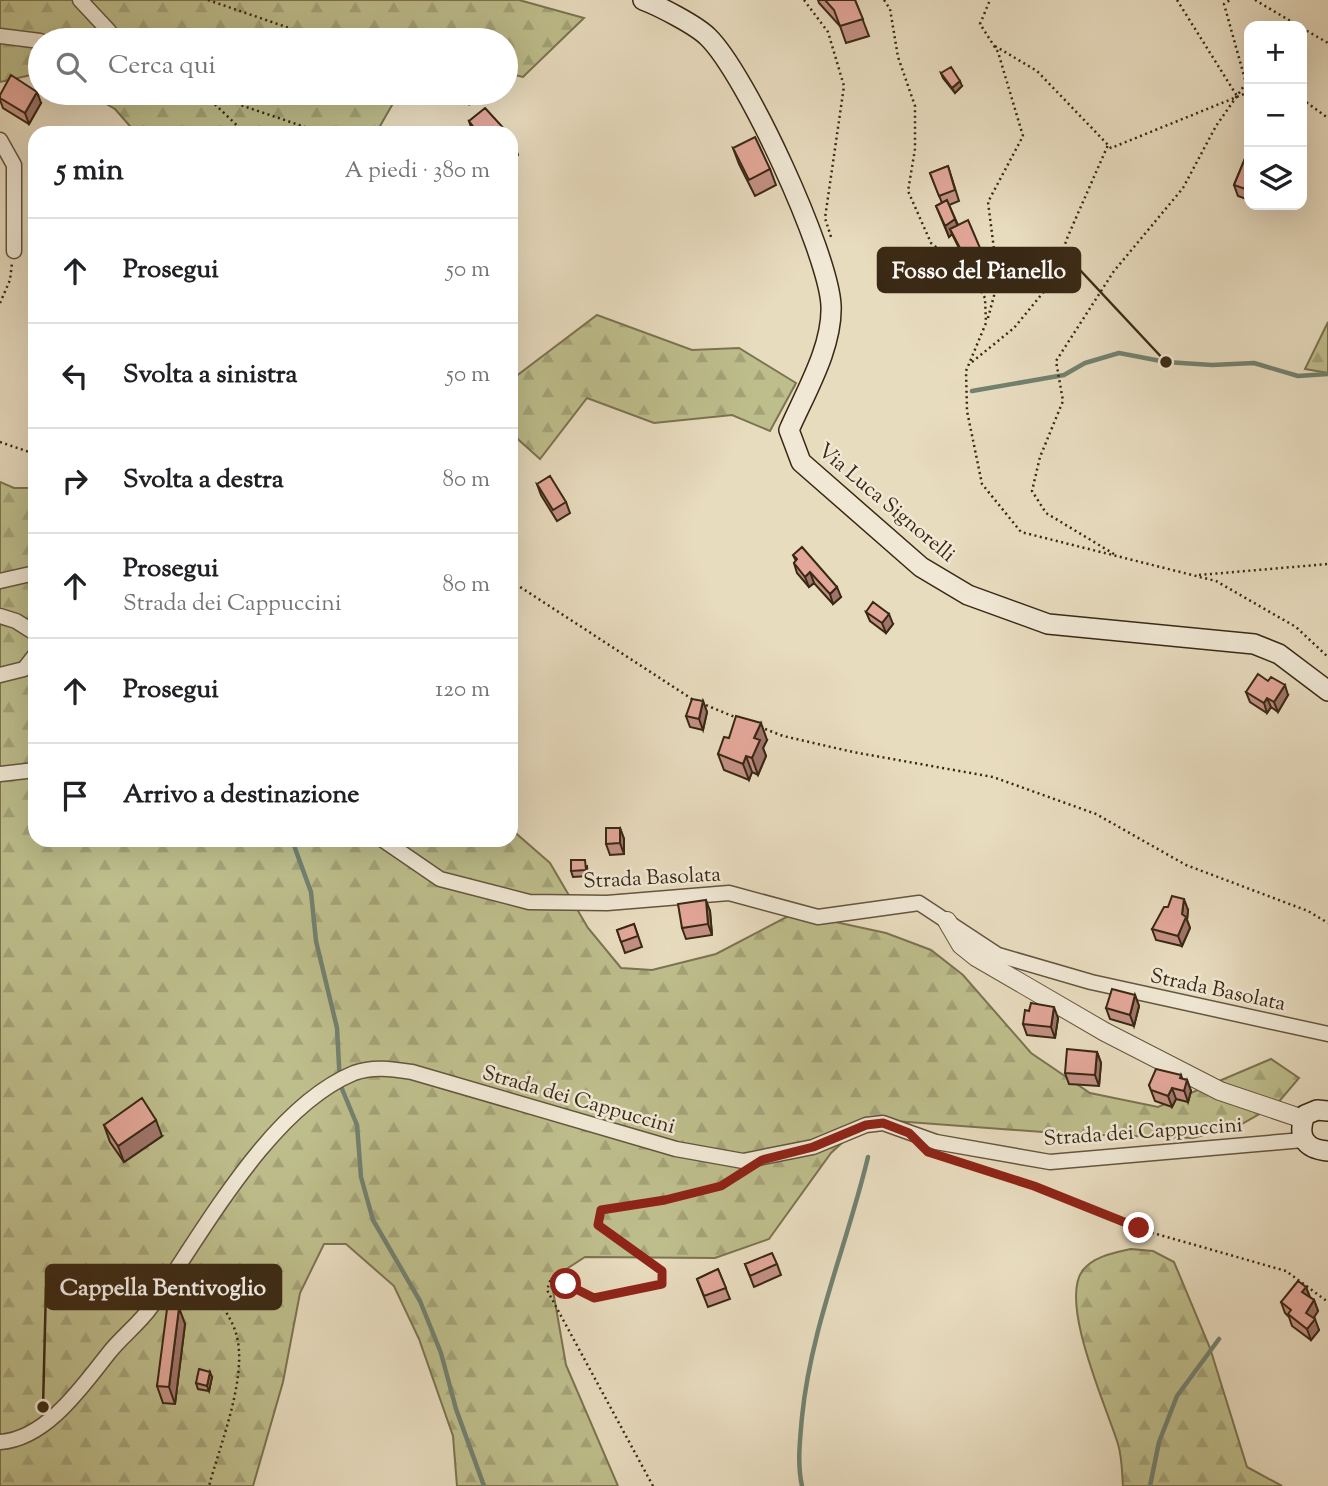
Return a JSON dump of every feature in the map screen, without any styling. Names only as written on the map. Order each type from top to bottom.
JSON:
[{"type":"main road","name":"Via Luca Signorelli","points":[[643,0],[707,36],[754,103],[825,275],[831,306],[829,334],[789,430],[800,462],[921,567],[968,596],[1048,624],[1254,643],[1279,654],[1328,691]]},
{"type":"main road","points":[[1328,1111],[1317,1110],[1305,1115],[1299,1130],[1303,1140],[1314,1150],[1328,1151]]},
{"type":"street","points":[[80,0],[107,28]]},
{"type":"street","points":[[0,36],[28,40]]},
{"type":"street","points":[[0,140],[14,165],[14,251]]},
{"type":"street","points":[[0,581],[28,575]]},
{"type":"street","points":[[0,616],[28,629]]},
{"type":"street","points":[[0,675],[24,669],[28,664]]},
{"type":"street","points":[[0,774],[28,771]]},
{"type":"street","name":"Strada Basolata","points":[[393,847],[440,879],[529,902],[607,903],[729,893],[818,917],[919,903],[999,955],[1091,982],[1328,1034]]},
{"type":"street","points":[[947,921],[961,945],[976,957],[1105,1032],[1233,1097],[1303,1119]]},
{"type":"street","name":"Strada dei Cappuccini","points":[[0,1442],[18,1440],[54,1414],[79,1391],[120,1339],[148,1311],[284,1122],[327,1088],[356,1073],[384,1068],[412,1072],[676,1149],[743,1161],[762,1160],[813,1147],[866,1125],[883,1123],[936,1142],[1050,1162],[1303,1140]]},
{"type":"path","points":[[208,0],[289,28]]},
{"type":"path","points":[[804,0],[828,32],[844,86],[825,218],[834,246]]},
{"type":"path","points":[[884,0],[890,9],[898,57],[915,106],[915,149],[908,191],[931,243],[972,275],[985,298],[986,323]]},
{"type":"path","points":[[990,0],[981,24],[994,46],[1023,136],[988,202],[998,281],[986,323],[966,372],[967,411],[982,484],[1021,532],[1216,581],[1296,627],[1328,657]]},
{"type":"path","points":[[1177,0],[1237,96]]},
{"type":"path","points":[[1117,556],[1046,513],[1032,491],[1040,457],[1063,401],[1056,361],[1114,271],[1184,188],[1216,126],[1246,83],[1224,4],[1230,0]]},
{"type":"path","points":[[1255,0],[1290,21]]},
{"type":"path","points":[[1307,31],[1328,43]]},
{"type":"path","points":[[994,46],[1037,71],[1111,148],[1244,94]]},
{"type":"path","points":[[1307,103],[1328,118]]},
{"type":"path","points":[[216,105],[237,126]]},
{"type":"path","points":[[239,105],[301,126]]},
{"type":"path","points":[[970,364],[1014,328],[1051,283],[1068,236],[1108,145]]},
{"type":"path","points":[[0,303],[10,280],[14,251]]},
{"type":"path","points":[[0,442],[28,452]]},
{"type":"path","points":[[1195,576],[1328,564]]},
{"type":"path","points":[[518,586],[672,688],[737,718]]},
{"type":"path","points":[[749,722],[783,736],[853,752],[993,777],[1096,814],[1186,865],[1308,911],[1328,923]]},
{"type":"path","points":[[949,1158],[1034,1186],[1139,1228],[1286,1271],[1328,1302]]},
{"type":"path","points":[[653,1486],[547,1290],[551,1278],[594,1298],[662,1284],[662,1271],[598,1225],[601,1210],[665,1200],[721,1186],[762,1160]]},
{"type":"path","points":[[184,1259],[223,1308],[237,1337],[239,1374],[209,1486]]},
{"type":"green space","points":[[0,0],[519,0],[584,18],[523,77],[518,76],[518,28],[28,28],[28,76],[0,82]]},
{"type":"green space","points":[[108,105],[392,105],[380,126],[130,126]]},
{"type":"green space","points":[[597,315],[692,350],[739,348],[796,383],[770,431],[732,415],[654,423],[587,398],[540,459],[518,439],[518,375]]},
{"type":"green space","points":[[1328,322],[1328,373],[1305,369]]},
{"type":"green space","points":[[0,482],[14,488],[28,488],[28,847],[518,847],[518,835],[550,863],[588,928],[621,968],[652,970],[716,954],[794,913],[886,933],[931,950],[963,975],[1031,1053],[1090,1093],[1158,1107],[1271,1059],[1299,1078],[1277,1104],[1240,1125],[1193,1138],[1070,1134],[868,1119],[831,1153],[769,1239],[715,1258],[585,1257],[551,1279],[566,1365],[618,1486],[457,1486],[453,1436],[419,1339],[394,1286],[346,1244],[324,1244],[300,1293],[283,1382],[253,1486],[0,1486]]},
{"type":"green space","points":[[1131,1249],[1153,1251],[1174,1262],[1210,1348],[1247,1467],[1282,1486],[1123,1486],[1118,1444],[1087,1355],[1076,1305],[1077,1285],[1083,1270],[1093,1261]]},
{"type":"building","points":[[825,0],[855,0],[863,19],[840,26],[834,10]]},
{"type":"building","points":[[951,67],[960,81],[952,88],[941,73]]},
{"type":"building","points":[[11,75],[28,86],[30,105],[25,113],[0,98]]},
{"type":"building","points":[[485,108],[502,126],[473,126],[469,121]]},
{"type":"building","points":[[755,137],[770,169],[749,180],[733,148]]},
{"type":"building","points":[[1244,161],[1244,189],[1234,185]]},
{"type":"building","points":[[948,166],[955,190],[939,196],[930,173]]},
{"type":"building","points":[[947,200],[955,219],[945,226],[936,206]]},
{"type":"building","points":[[968,220],[986,262],[970,267],[950,229]]},
{"type":"building","points":[[550,476],[566,502],[553,510],[537,484]]},
{"type":"building","points":[[802,547],[837,587],[830,594],[810,572],[805,577],[794,563],[797,559],[793,555]]},
{"type":"building","points":[[873,602],[889,614],[882,623],[866,612]]},
{"type":"building","points":[[1258,674],[1268,681],[1271,677],[1285,685],[1274,702],[1267,698],[1264,703],[1246,692]]},
{"type":"building","points":[[692,699],[703,701],[699,719],[686,716]]},
{"type":"building","points":[[736,716],[761,723],[754,738],[760,740],[752,758],[746,756],[743,764],[718,754],[724,737],[729,738]]},
{"type":"building","points":[[606,828],[620,828],[620,843],[606,844]]},
{"type":"building","points":[[571,860],[585,860],[586,870],[571,871]]},
{"type":"building","points":[[1172,896],[1184,899],[1182,914],[1186,917],[1178,936],[1152,929],[1164,907],[1168,907]]},
{"type":"building","points":[[706,900],[708,924],[682,928],[678,904]]},
{"type":"building","points":[[634,924],[638,936],[621,942],[617,930]]},
{"type":"building","points":[[1112,989],[1135,995],[1130,1015],[1106,1008]]},
{"type":"building","points":[[1031,1003],[1054,1007],[1051,1027],[1023,1024],[1025,1010],[1029,1011]]},
{"type":"building","points":[[1067,1049],[1097,1052],[1095,1075],[1065,1073]]},
{"type":"building","points":[[1156,1069],[1181,1075],[1180,1078],[1187,1080],[1184,1091],[1172,1088],[1168,1096],[1151,1090],[1149,1085]]},
{"type":"building","points":[[142,1098],[156,1120],[118,1146],[104,1125]]},
{"type":"building","points":[[772,1253],[777,1264],[750,1276],[745,1264]]},
{"type":"building","points":[[718,1269],[726,1288],[704,1296],[697,1279]]},
{"type":"building","points":[[1298,1281],[1306,1287],[1302,1292],[1314,1300],[1306,1313],[1315,1319],[1307,1329],[1288,1314],[1291,1310],[1281,1302]]},
{"type":"building","points":[[179,1308],[169,1387],[157,1386],[167,1309]]},
{"type":"building","points":[[199,1369],[210,1372],[207,1386],[196,1383]]},
{"type":"waterway","points":[[972,391],[1064,375],[1085,363],[1119,353],[1166,362],[1212,365],[1254,363],[1298,376],[1328,374]]},
{"type":"waterway","points":[[295,847],[311,892],[316,941],[337,1028],[340,1084],[357,1125],[361,1177],[373,1220],[420,1301],[441,1353],[456,1409],[484,1486]]},
{"type":"waterway","points":[[802,1486],[799,1451],[813,1351],[868,1157]]},
{"type":"waterway","points":[[1150,1486],[1159,1442],[1177,1396],[1219,1339]]},
{"type":"place","name":"Fosso del Pianello","points":[[1166,362]]},
{"type":"place","name":"Cappella Bentivoglio","points":[[43,1407]]},
{"type":"route","points":[[566,1284],[594,1298],[662,1284],[662,1271],[598,1225],[601,1210],[665,1200],[721,1186],[762,1160],[813,1147],[866,1125],[883,1123],[909,1133],[928,1152],[1034,1186],[1139,1228]]}]
